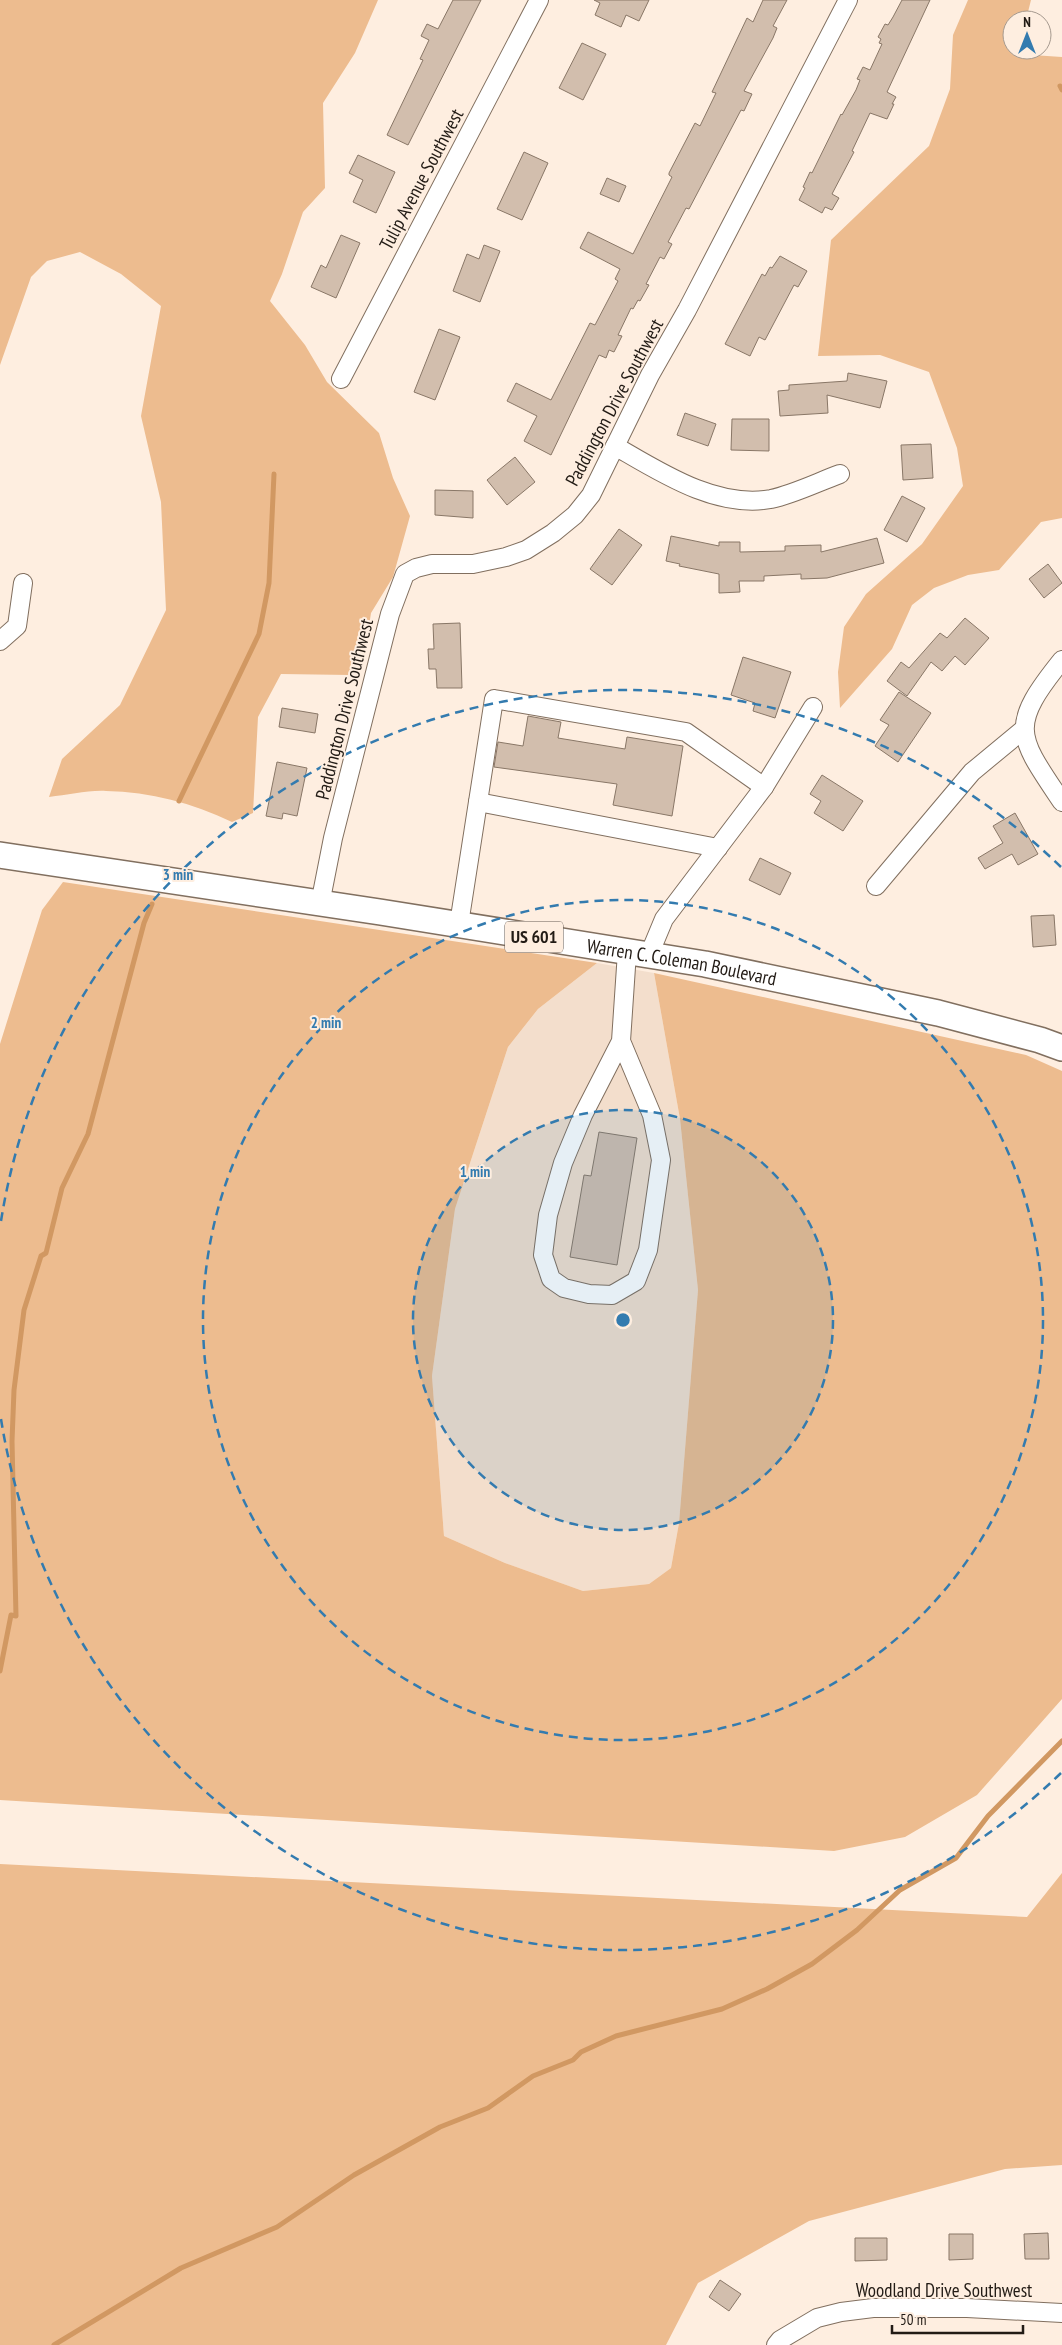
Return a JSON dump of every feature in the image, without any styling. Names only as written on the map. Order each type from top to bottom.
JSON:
[{"type":"highway","name":"Warren C. Coleman Boulevard","points":[[0,856],[460,924],[638,953],[842,991],[938,1013],[1040,1040],[1062,1048]]},
{"type":"street","name":"Tulip Avenue Southwest","points":[[341,378],[539,0]]},
{"type":"street","name":"Paddington Drive Southwest","points":[[320,904],[333,838],[390,614],[405,574],[416,568],[432,564],[473,564],[506,557],[526,550],[575,515],[592,495],[615,446],[848,0]]},
{"type":"street","points":[[615,446],[664,475],[714,494],[742,501],[772,499],[840,474]]},
{"type":"street","points":[[0,641],[17,626],[23,582]]},
{"type":"street","points":[[1062,660],[1037,691],[1027,711],[1024,729],[1028,747],[1062,802]]},
{"type":"street","points":[[460,924],[492,701],[496,699],[686,732],[764,787]]},
{"type":"street","points":[[621,1041],[652,1115],[661,1160],[648,1250],[636,1280],[612,1294],[589,1294],[564,1288],[551,1279],[544,1256],[548,1215],[566,1155],[583,1115],[621,1041],[638,953],[764,787],[813,707]]},
{"type":"street","points":[[876,886],[972,772],[1024,729]]},
{"type":"street","points":[[478,802],[718,848]]},
{"type":"street","name":"Woodland Drive Southwest","points":[[776,2345],[780,2340],[817,2318],[841,2312],[873,2308],[967,2308],[1062,2312]]},
{"type":"shaded area","points":[[0,0],[378,0],[355,53],[323,103],[325,188],[303,212],[282,274],[270,301],[305,345],[327,382],[379,433],[393,478],[410,516],[393,577],[371,613],[363,664],[350,675],[281,674],[258,717],[253,813],[232,822],[202,809],[155,796],[99,791],[49,797],[62,759],[120,705],[166,610],[161,502],[141,416],[161,306],[121,274],[80,252],[47,261],[31,277],[0,365]]},
{"type":"shaded area","points":[[968,0],[1031,0],[1028,10],[1002,10],[1002,60],[1052,60],[1052,56],[1062,57],[1062,518],[1041,522],[999,570],[968,575],[934,588],[912,605],[892,649],[840,708],[838,672],[844,627],[866,594],[922,544],[963,486],[957,448],[929,372],[880,355],[818,356],[831,240],[929,146],[950,89],[953,35]]},
{"type":"shaded area","points":[[63,882],[597,963],[538,1009],[508,1047],[455,1209],[432,1376],[444,1536],[505,1563],[583,1591],[649,1584],[671,1568],[679,1523],[698,1290],[680,1119],[654,973],[1026,1055],[1062,1071],[1062,1699],[977,1795],[905,1837],[834,1851],[0,1800],[0,1044],[42,910]]},
{"type":"shaded area","points":[[597,963],[654,973],[680,1119],[698,1290],[679,1523],[671,1568],[649,1584],[583,1591],[505,1563],[444,1536],[432,1376],[455,1209],[508,1047],[538,1009]]},
{"type":"shaded area","points":[[0,1864],[1027,1917],[1062,1873],[1062,2165],[1005,2169],[809,2221],[698,2283],[666,2345],[0,2345]]},
{"type":"building","points":[[453,0],[481,0],[408,145],[387,135],[423,60],[420,59],[429,40],[421,36],[427,24],[438,29]]},
{"type":"building","points":[[594,0],[649,0],[639,21],[626,15],[621,27],[595,15],[600,3]]},
{"type":"building","points":[[763,0],[787,0],[773,26],[777,28],[773,38],[744,91],[752,94],[744,111],[741,110],[689,209],[686,208],[668,242],[672,244],[664,259],[660,257],[646,284],[649,285],[640,301],[638,300],[633,309],[631,308],[618,335],[622,336],[614,352],[609,350],[606,358],[599,355],[551,455],[524,441],[537,416],[507,401],[516,383],[551,400],[590,323],[595,325],[618,281],[615,279],[620,269],[580,248],[588,232],[633,254],[672,177],[669,173],[695,123],[700,126],[716,93],[712,92],[747,18],[753,22]]},
{"type":"building","points":[[902,0],[930,0],[887,92],[896,97],[892,104],[894,104],[887,119],[870,113],[852,151],[854,152],[832,194],[839,198],[832,210],[825,207],[822,213],[799,200],[805,188],[803,187],[810,172],[812,173],[841,114],[856,90],[860,80],[857,79],[863,67],[870,70],[882,44],[879,43],[881,39],[878,37],[885,24],[888,25]]},
{"type":"building","points":[[582,43],[606,54],[583,100],[559,88]]},
{"type":"building","points":[[524,152],[548,163],[522,220],[497,209]]},
{"type":"building","points":[[358,155],[395,172],[376,213],[353,202],[363,180],[349,173]]},
{"type":"building","points":[[607,178],[626,186],[619,202],[600,194]]},
{"type":"building","points":[[341,235],[360,243],[336,298],[311,287],[321,265],[326,268]]},
{"type":"building","points":[[484,245],[500,251],[480,302],[453,291],[467,254],[479,259]]},
{"type":"building","points":[[780,256],[807,271],[798,287],[794,285],[765,340],[759,337],[750,356],[725,344],[762,274],[765,276]]},
{"type":"building","points":[[439,329],[460,337],[435,400],[414,392]]},
{"type":"building","points":[[848,373],[887,381],[880,408],[827,395],[828,413],[780,416],[778,391],[789,390],[789,385],[847,381]]},
{"type":"building","points":[[685,413],[716,424],[708,446],[677,435]]},
{"type":"building","points":[[732,419],[769,419],[769,451],[731,450]]},
{"type":"building","points":[[931,444],[933,478],[903,480],[901,445]]},
{"type":"building","points":[[515,457],[535,482],[507,505],[487,480]]},
{"type":"building","points":[[435,490],[473,491],[473,518],[435,515]]},
{"type":"building","points":[[902,496],[925,508],[907,542],[884,530]]},
{"type":"building","points":[[619,529],[642,545],[612,585],[590,569]]},
{"type":"building","points":[[671,536],[719,546],[719,542],[740,542],[740,552],[785,551],[785,546],[821,545],[821,552],[877,538],[884,563],[827,578],[801,579],[801,574],[764,576],[764,581],[739,581],[740,592],[719,593],[719,574],[679,566],[680,564],[666,561]]},
{"type":"building","points":[[1048,564],[1062,583],[1044,598],[1029,579]]},
{"type":"building","points":[[965,618],[989,638],[965,665],[955,656],[942,671],[931,662],[907,696],[887,681],[901,662],[909,668],[940,633],[947,638]]},
{"type":"building","points":[[460,623],[462,688],[437,688],[436,669],[429,669],[428,649],[434,649],[433,624]]},
{"type":"building","points":[[743,657],[791,672],[775,718],[753,711],[755,703],[731,695]]},
{"type":"building","points":[[899,692],[931,713],[898,762],[875,746],[889,725],[880,720]]},
{"type":"building","points":[[282,708],[318,714],[315,733],[279,727]]},
{"type":"building","points":[[528,716],[561,722],[558,738],[625,749],[627,737],[683,746],[672,816],[613,805],[617,784],[494,767],[498,742],[523,746]]},
{"type":"building","points":[[277,762],[307,768],[297,816],[283,813],[282,819],[266,816]]},
{"type":"building","points":[[822,775],[863,801],[843,831],[814,813],[821,801],[810,794]]},
{"type":"building","points":[[1015,813],[1038,854],[1018,865],[1012,854],[985,869],[978,858],[1003,843],[993,826]]},
{"type":"building","points":[[760,858],[791,873],[780,895],[749,880]]},
{"type":"building","points":[[1054,915],[1056,945],[1033,947],[1031,916]]},
{"type":"building","points":[[599,1132],[637,1138],[617,1265],[570,1257],[584,1175],[591,1176]]},
{"type":"building","points":[[1048,2233],[1049,2259],[1025,2259],[1024,2234]]},
{"type":"building","points":[[949,2234],[973,2234],[973,2259],[949,2260]]},
{"type":"building","points":[[855,2238],[887,2238],[887,2260],[855,2261]]},
{"type":"building","points":[[720,2280],[741,2294],[729,2311],[709,2297]]},
{"type":"waterway","points":[[1060,86],[1062,90]]},
{"type":"waterway","points":[[179,801],[259,634],[269,583],[274,474]]},
{"type":"waterway","points":[[0,1671],[11,1615],[16,1616],[12,1441],[14,1390],[24,1310],[41,1256],[46,1253],[62,1188],[88,1134],[144,923],[152,904]]},
{"type":"waterway","points":[[54,2345],[181,2268],[277,2227],[354,2175],[440,2127],[488,2108],[533,2076],[573,2060],[581,2052],[616,2036],[722,2009],[767,1989],[812,1964],[857,1930],[900,1890],[956,1858],[988,1816],[1062,1741]]}]
